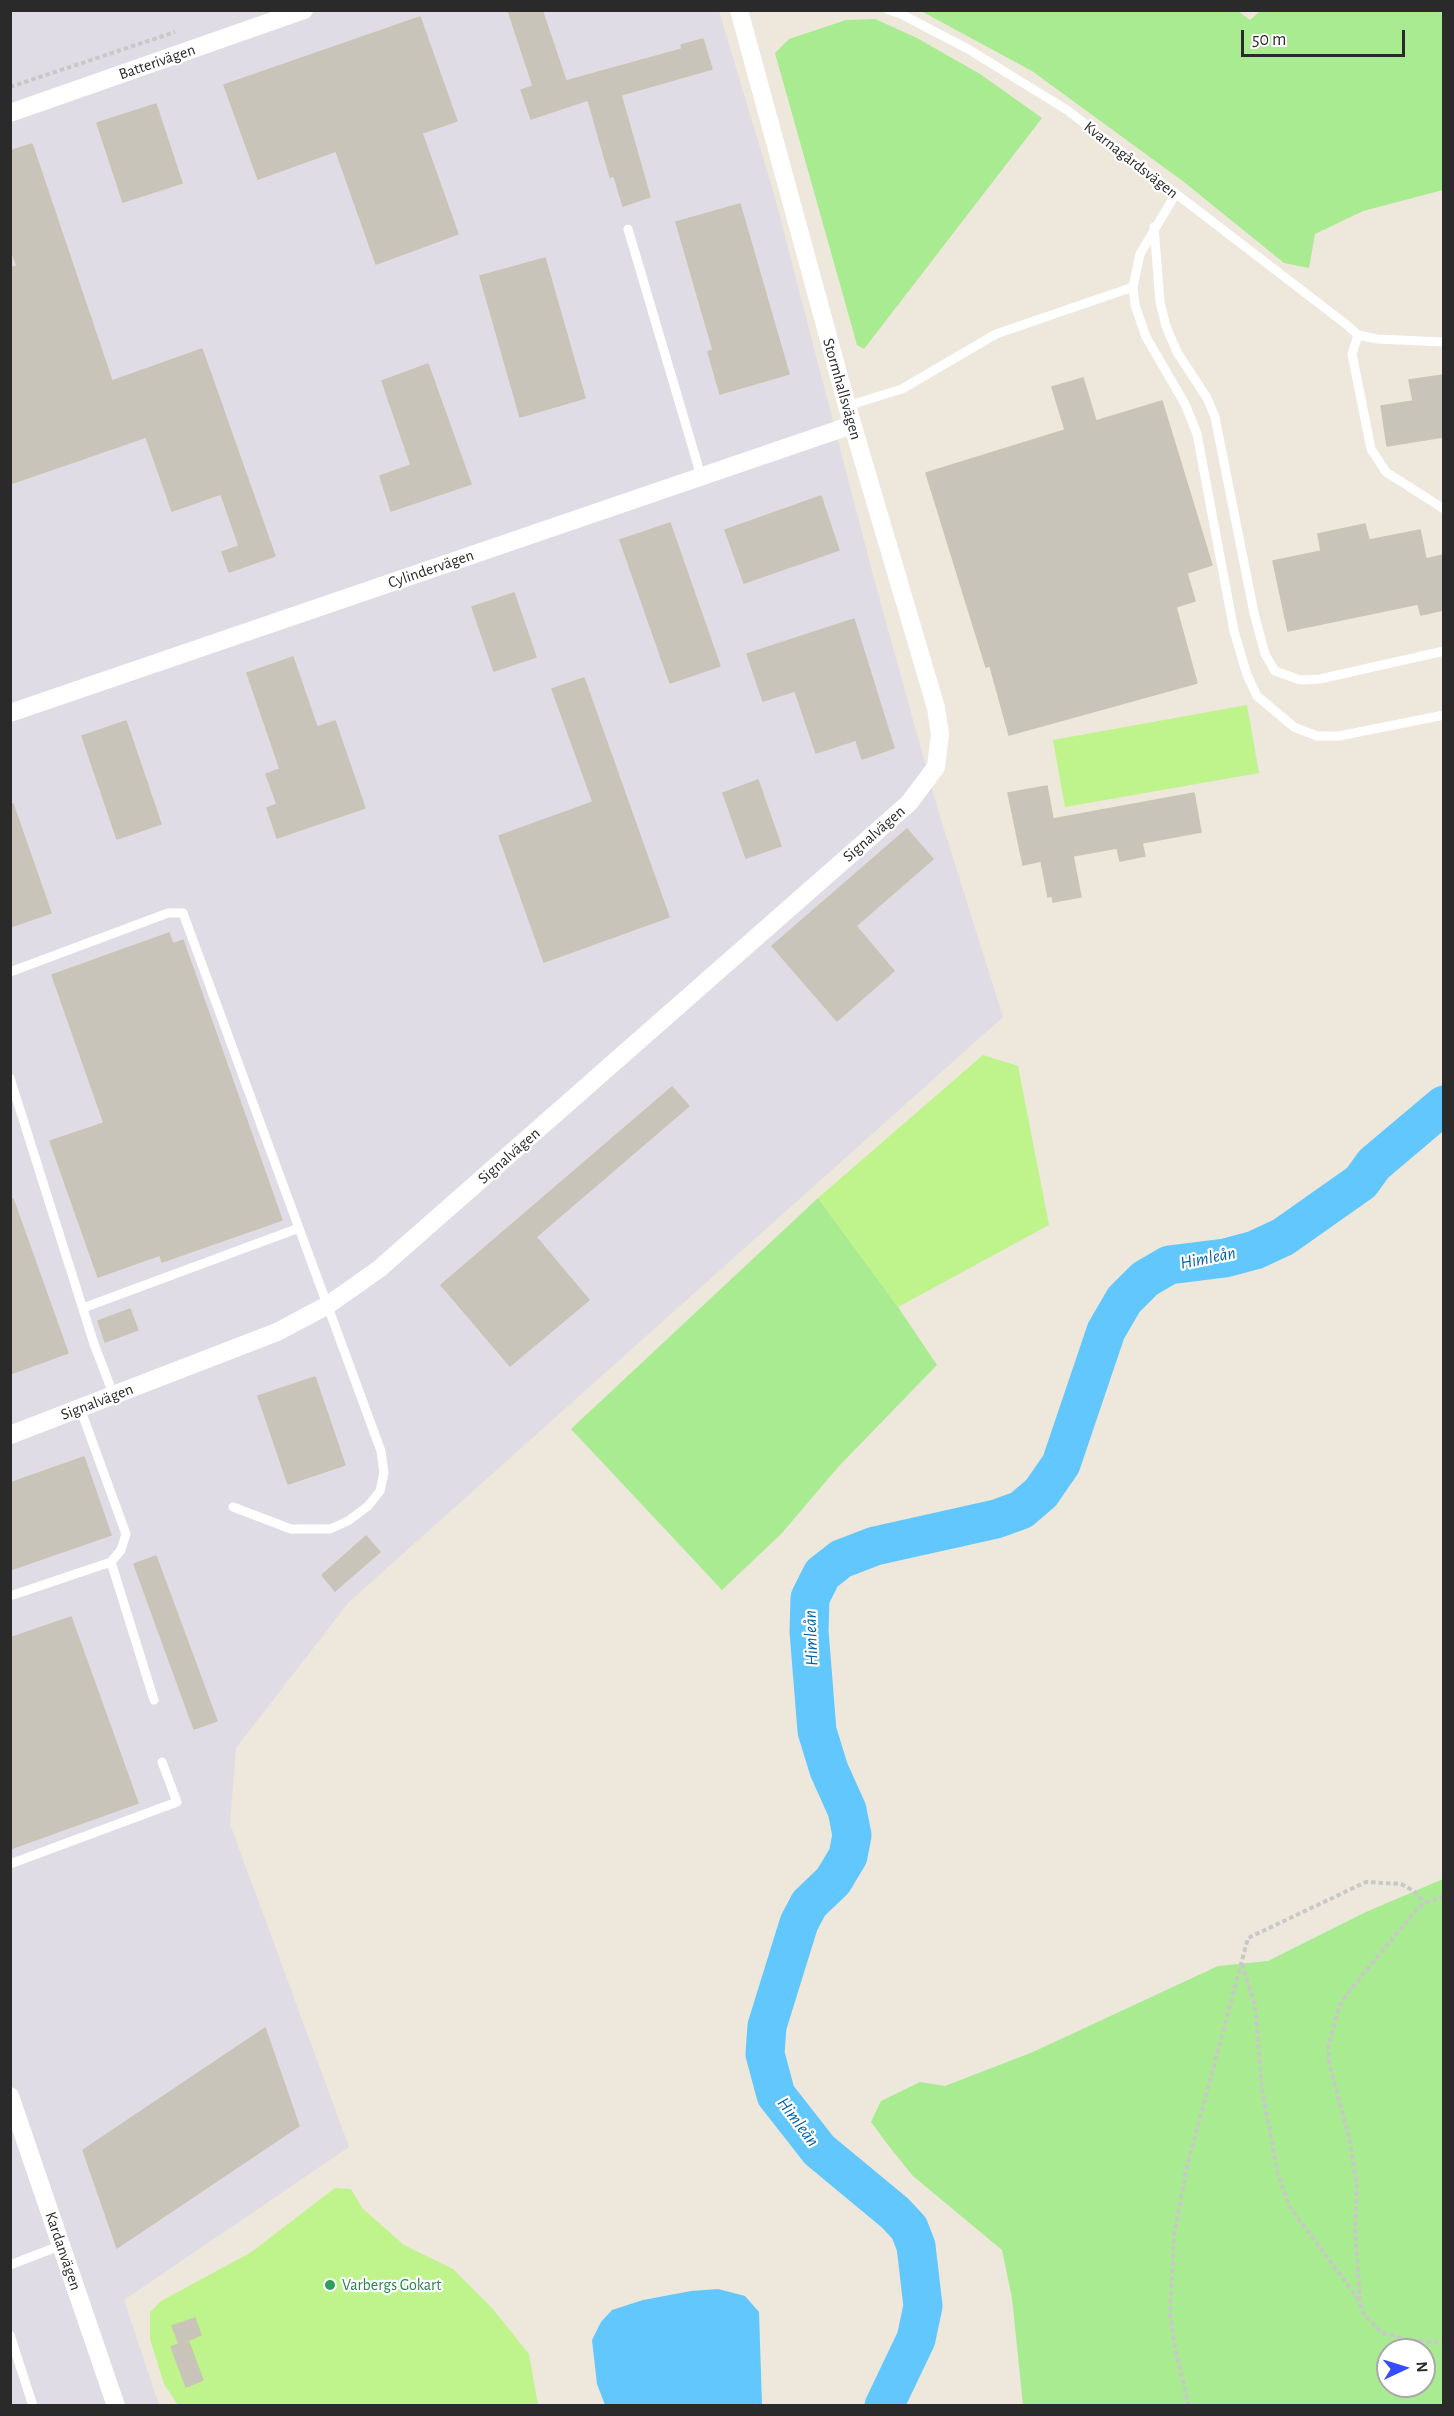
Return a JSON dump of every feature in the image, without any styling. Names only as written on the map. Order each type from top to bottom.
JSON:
[{"type":"street","name":"Batterivägen","points":[[10,113],[304,10]]},
{"type":"street","name":"Stormhallsvägen","points":[[742,12],[846,406],[936,708],[940,734],[936,767]]},
{"type":"street","name":"Cylindervägen","points":[[10,712],[852,425]]},
{"type":"street","name":"Signalvägen","points":[[10,1435],[277,1332],[328,1305],[380,1269],[883,827],[909,803],[936,767]]},
{"type":"street","name":"Kardanvägen","points":[[10,2096],[14,2115],[62,2246],[116,2406]]},
{"type":"lane","name":"Kvarnagårdsvägen","points":[[888,10],[901,14],[968,50],[1067,110],[1175,195],[1313,297],[1358,335]]},
{"type":"lane","points":[[1175,195],[1140,254],[1133,287],[1135,305],[1146,337],[1185,404],[1197,434],[1234,631],[1247,675],[1257,696],[1294,727],[1317,736],[1338,736],[1443,715]]},
{"type":"lane","points":[[1154,227],[1160,302],[1166,326],[1177,352],[1207,398],[1215,417],[1254,613],[1265,654],[1275,671],[1300,680],[1320,679],[1443,651]]},
{"type":"lane","points":[[628,229],[701,476]]},
{"type":"lane","points":[[846,406],[902,388],[996,334],[1133,287]]},
{"type":"lane","points":[[1443,342],[1377,339],[1358,335],[1352,354],[1371,449],[1386,472],[1443,509]]},
{"type":"lane","points":[[10,972],[168,913],[183,913],[381,1451],[384,1473],[380,1491],[368,1506],[348,1521],[330,1529],[291,1529],[233,1508]]},
{"type":"lane","points":[[10,1078],[82,1308],[114,1395]]},
{"type":"lane","points":[[82,1308],[299,1228]]},
{"type":"lane","points":[[10,1596],[111,1562],[121,1550],[126,1534],[80,1408]]},
{"type":"lane","points":[[111,1562],[154,1700]]},
{"type":"lane","points":[[10,1864],[177,1802],[162,1762]]},
{"type":"lane","points":[[10,2265],[62,2246]]},
{"type":"lane","points":[[10,2336],[33,2406]]},
{"type":"path","points":[[10,87],[184,29]]},
{"type":"path","points":[[1189,2406],[1175,2348],[1170,2314],[1174,2236],[1185,2170],[1248,1938],[1366,1882],[1401,1884],[1414,1891],[1425,1903]]},
{"type":"path","points":[[1443,1896],[1425,1903],[1339,2006],[1328,2048],[1330,2067],[1349,2137],[1357,2185],[1355,2227],[1360,2302],[1364,2315],[1372,2326],[1383,2333],[1409,2340],[1443,2343]]},
{"type":"path","points":[[1242,1964],[1255,2006],[1262,2088],[1277,2170],[1289,2206],[1360,2302]]},
{"type":"shaded area","points":[[11,11],[719,11],[774,194],[873,575],[938,810],[1003,1017],[349,1602],[236,1748],[230,1824],[349,2147],[124,2300],[159,2405],[11,2406]]},
{"type":"green space","points":[[921,11],[1238,11],[1250,20],[1260,11],[1443,11],[1443,190],[1363,211],[1315,234],[1309,268],[1284,263],[1184,182],[1032,71]]},
{"type":"green space","points":[[875,19],[917,38],[980,74],[1042,118],[864,349],[857,345],[775,53],[789,39],[846,20]]},
{"type":"green space","points":[[1247,705],[1259,773],[1065,807],[1053,740]]},
{"type":"green space","points":[[983,1055],[1018,1066],[1049,1225],[898,1307],[818,1198]]},
{"type":"green space","points":[[818,1198],[898,1307],[937,1365],[839,1466],[782,1533],[722,1590],[571,1429]]},
{"type":"green space","points":[[1443,1879],[1443,2405],[1023,2405],[1012,2298],[1002,2250],[913,2176],[871,2122],[881,2101],[920,2082],[945,2086],[1033,2052],[1218,1966],[1268,1961],[1366,1912]]},
{"type":"green space","name":"Varbergs Gokart","points":[[335,2188],[351,2189],[362,2208],[404,2245],[453,2269],[492,2308],[529,2354],[538,2405],[178,2405],[164,2384],[150,2339],[150,2312],[161,2301],[250,2253]]},
{"type":"water","points":[[718,2289],[745,2296],[759,2312],[762,2405],[605,2405],[597,2384],[592,2340],[601,2322],[612,2310],[643,2300],[691,2291]]},
{"type":"building","points":[[508,10],[542,10],[566,81],[682,49],[681,45],[703,39],[712,69],[621,95],[650,197],[623,206],[614,176],[610,177],[588,100],[531,119],[521,90],[533,86]]},
{"type":"building","points":[[420,17],[457,121],[422,133],[458,234],[376,264],[336,151],[258,179],[224,85]]},
{"type":"building","points":[[156,104],[182,183],[123,202],[97,123]]},
{"type":"building","points":[[32,144],[112,381],[202,349],[275,556],[229,572],[222,552],[239,546],[221,494],[172,511],[146,437],[10,484],[10,268],[17,266],[10,248],[10,151]]},
{"type":"building","points":[[740,204],[789,374],[720,394],[708,352],[713,350],[676,222]]},
{"type":"building","points":[[545,258],[585,398],[520,417],[480,276]]},
{"type":"building","points":[[428,364],[471,484],[391,511],[380,476],[411,465],[382,381]]},
{"type":"building","points":[[1443,375],[1443,437],[1387,446],[1381,406],[1413,401],[1409,380]]},
{"type":"building","points":[[1083,378],[1096,421],[1162,401],[1212,565],[1187,573],[1195,601],[1176,607],[1197,683],[1009,735],[990,666],[986,667],[926,473],[1065,430],[1052,387]]},
{"type":"building","points":[[821,496],[839,550],[744,583],[725,530]]},
{"type":"building","points":[[670,523],[720,666],[670,683],[620,540]]},
{"type":"building","points":[[1365,524],[1369,540],[1420,530],[1426,559],[1443,555],[1443,610],[1421,615],[1418,604],[1288,631],[1273,561],[1321,551],[1318,534]]},
{"type":"building","points":[[514,593],[536,657],[494,671],[472,607]]},
{"type":"building","points":[[854,619],[894,748],[862,759],[856,740],[816,753],[795,691],[763,701],[747,654]]},
{"type":"building","points":[[293,657],[317,727],[335,721],[365,808],[277,838],[267,808],[277,804],[266,774],[280,769],[247,673]]},
{"type":"building","points":[[584,678],[669,917],[544,962],[499,836],[593,802],[552,689]]},
{"type":"building","points":[[126,721],[161,824],[117,839],[82,736]]},
{"type":"building","points":[[758,780],[781,846],[746,858],[723,793]]},
{"type":"building","points":[[1047,786],[1053,819],[1194,793],[1201,832],[1142,843],[1145,856],[1120,861],[1117,848],[1073,856],[1081,897],[1053,902],[1052,896],[1048,897],[1041,861],[1023,865],[1008,793]]},
{"type":"building","points":[[10,804],[13,804],[51,913],[10,927]]},
{"type":"building","points":[[907,829],[933,859],[856,926],[894,971],[837,1021],[772,946]]},
{"type":"building","points":[[169,933],[173,944],[183,940],[282,1220],[162,1262],[160,1255],[98,1277],[50,1141],[104,1123],[52,975]]},
{"type":"building","points":[[672,1087],[689,1106],[536,1237],[589,1300],[510,1366],[441,1285]]},
{"type":"building","points":[[13,1199],[68,1353],[10,1374],[10,1200]]},
{"type":"building","points":[[130,1309],[138,1330],[105,1342],[98,1321]]},
{"type":"building","points":[[315,1377],[345,1465],[288,1484],[258,1396]]},
{"type":"building","points":[[84,1457],[111,1535],[10,1570],[10,1483]]},
{"type":"building","points":[[366,1536],[380,1552],[335,1591],[322,1575]]},
{"type":"building","points":[[156,1556],[217,1721],[194,1729],[134,1564]]},
{"type":"building","points":[[71,1617],[138,1803],[10,1849],[10,1638]]},
{"type":"building","points":[[265,2028],[299,2126],[117,2248],[83,2150]]},
{"type":"building","points":[[195,2318],[201,2335],[179,2344],[172,2326]]},
{"type":"building","points":[[188,2340],[203,2380],[186,2387],[171,2347]]},
{"type":"waterway","name":"Himleån","points":[[884,2406],[916,2339],[923,2306],[916,2246],[909,2228],[895,2213],[819,2150],[776,2095],[765,2054],[767,2026],[799,1923],[809,1904],[833,1881],[848,1856],[852,1835],[847,1810],[829,1770],[817,1731],[809,1631],[810,1598],[822,1574],[841,1559],[875,1546],[996,1519],[1021,1510],[1041,1493],[1061,1464],[1106,1331],[1124,1300],[1145,1279],[1169,1265],[1225,1258],[1255,1250],[1283,1237],[1361,1182],[1374,1164],[1444,1105]]},
{"type":"place","name":"Varbergs Gokart","points":[[330,2285]]}]
